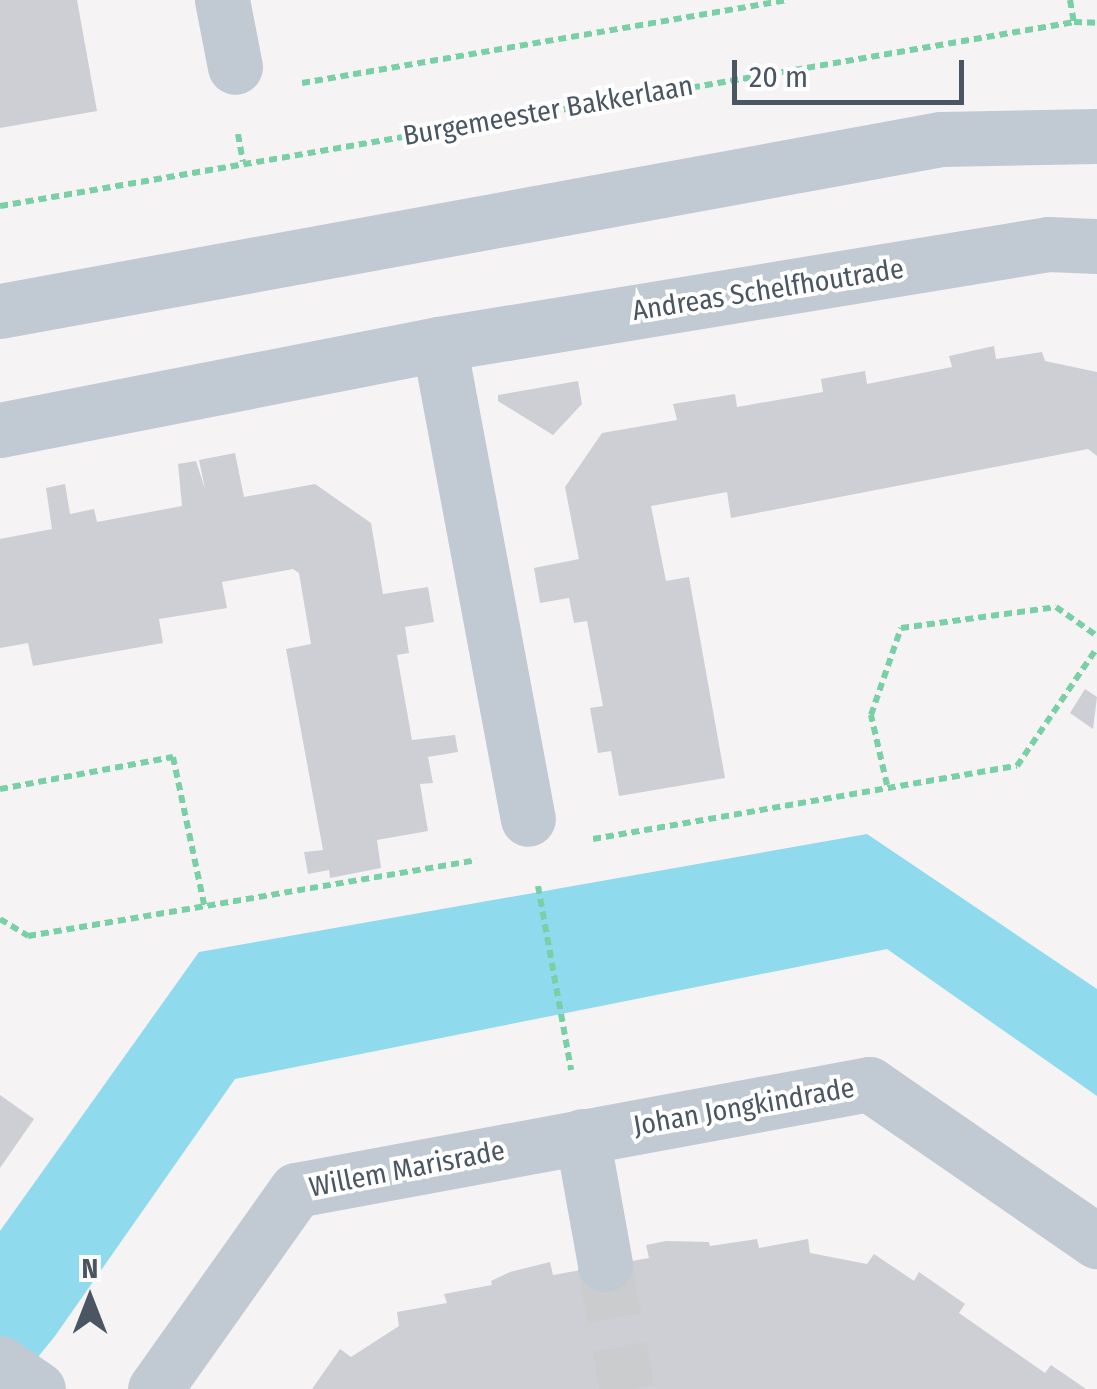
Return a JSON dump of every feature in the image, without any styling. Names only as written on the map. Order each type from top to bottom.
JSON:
[{"type":"street","points":[[222,0],[235,67]]},
{"type":"street","points":[[0,310],[941,139],[1097,136]]},
{"type":"street","name":"Andreas Schelfhoutrade","points":[[0,430],[439,344],[1048,244],[1097,246]]},
{"type":"street","points":[[439,344],[511,838]]},
{"type":"street","name":"Johan Jongkindrade","points":[[582,1136],[869,1084],[1097,1242]]},
{"type":"street","points":[[582,1136],[605,1264]]},
{"type":"street","name":"Willem Marisrade","points":[[154,1389],[296,1190],[582,1136]]},
{"type":"path","points":[[289,86],[787,0]]},
{"type":"path","points":[[1070,0],[1074,22]]},
{"type":"path","name":"Burgemeester Bakkerlaan","points":[[0,206],[1074,22],[1097,24]]},
{"type":"path","points":[[886,786],[872,715],[901,628],[1056,606],[1097,636]]},
{"type":"path","points":[[592,839],[1017,766],[1097,648]]},
{"type":"path","points":[[0,790],[173,757],[205,909]]},
{"type":"path","points":[[0,918],[28,936],[205,909],[511,838]]},
{"type":"path","points":[[536,877],[566,1043]]},
{"type":"water","points":[[867,834],[1097,989],[1097,1096],[887,949],[235,1079],[55,1336],[12,1389],[0,1389],[0,1231],[199,952]]},
{"type":"building","points":[[0,0],[77,0],[97,111],[0,128]]},
{"type":"building","points":[[994,346],[996,359],[1042,352],[1045,361],[1097,372],[1097,456],[1088,449],[731,518],[727,492],[651,506],[666,581],[689,577],[725,778],[619,796],[611,751],[598,753],[590,708],[603,706],[587,621],[574,623],[569,598],[540,603],[534,568],[579,559],[565,487],[602,433],[677,420],[673,404],[735,394],[737,407],[823,392],[821,379],[865,371],[867,384],[952,367],[949,356]]},
{"type":"building","points":[[578,381],[582,404],[553,435],[498,401],[498,395]]},
{"type":"building","points":[[235,453],[244,497],[315,484],[371,523],[383,594],[428,587],[434,622],[405,627],[409,653],[397,655],[412,740],[455,735],[458,752],[428,757],[433,783],[420,784],[428,831],[377,840],[381,868],[330,878],[329,870],[308,874],[304,852],[323,850],[286,649],[311,644],[299,573],[293,569],[222,582],[227,608],[159,619],[163,643],[33,666],[28,643],[0,648],[0,539],[52,529],[46,488],[65,484],[70,514],[94,509],[97,522],[182,506],[178,464],[196,461],[205,489],[199,460]]},
{"type":"building","points":[[1085,689],[1097,697],[1093,729],[1070,713]]},
{"type":"building","points":[[0,1095],[34,1119],[0,1168]]},
{"type":"building","points":[[757,1239],[759,1248],[808,1239],[810,1253],[867,1264],[874,1254],[914,1281],[919,1272],[965,1304],[959,1313],[1045,1373],[1051,1365],[1086,1389],[312,1389],[340,1349],[351,1357],[399,1326],[397,1312],[447,1303],[444,1294],[492,1285],[491,1281],[510,1272],[550,1262],[553,1275],[649,1258],[646,1245],[666,1241],[709,1242],[710,1246]]},
{"type":"tunnel","points":[[605,1264],[627,1389]]}]
